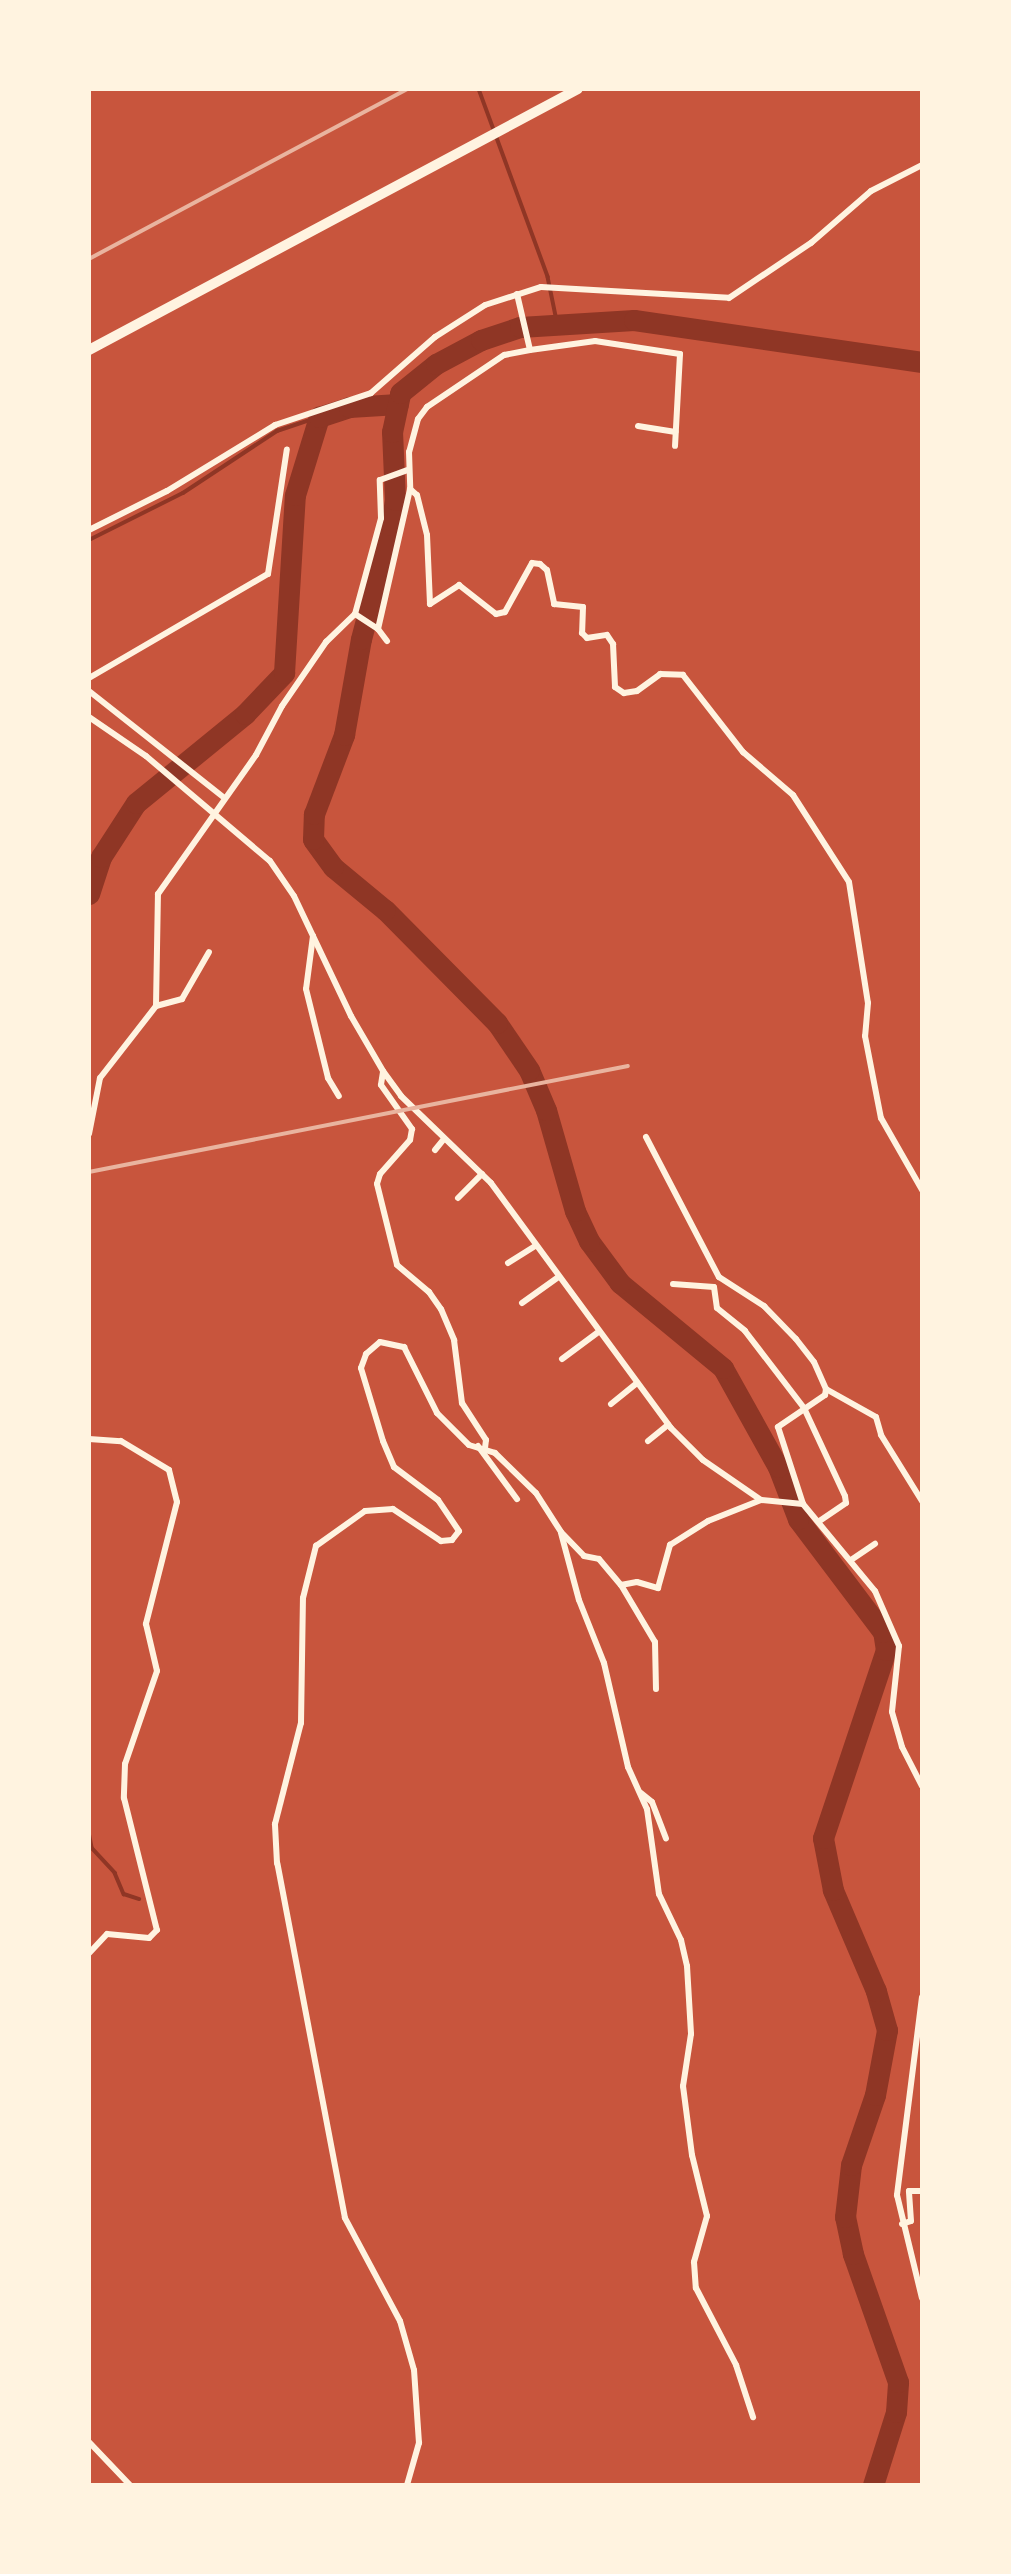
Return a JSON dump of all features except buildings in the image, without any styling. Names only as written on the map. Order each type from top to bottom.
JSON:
[{"type":"highway","points":[[89,350],[578,89]]},
{"type":"street","points":[[89,530],[167,491],[275,425],[371,393],[435,337],[485,305],[542,287],[729,298],[811,243],[871,191],[922,165]]},
{"type":"street","points":[[518,296],[530,347]]},
{"type":"street","points":[[379,629],[410,489],[407,470],[418,419],[427,407],[504,355],[530,347],[595,341],[680,354],[676,446]]},
{"type":"street","points":[[638,426],[676,432]]},
{"type":"street","points":[[89,678],[268,574],[287,449]]},
{"type":"street","points":[[89,1134],[100,1078],[156,1006],[158,894],[223,797],[256,755],[282,706],[326,642],[357,615],[381,519],[380,480],[407,470]]},
{"type":"street","points":[[410,489],[416,495],[427,535],[430,604],[459,585],[496,614],[505,612],[532,563],[540,564],[547,570],[554,604],[583,607],[582,634],[587,638],[607,635],[613,644],[615,687],[624,693],[638,691],[660,674],[683,675],[743,752],[793,795],[849,882],[868,1003],[865,1036],[881,1118],[922,1190]]},
{"type":"street","points":[[357,615],[379,629],[387,642]]},
{"type":"street","points":[[89,691],[223,797]]},
{"type":"street","points":[[89,717],[146,756],[202,800],[270,861],[294,896],[383,1071],[444,1139],[482,1174],[597,1333],[668,1425],[703,1460],[765,1500]]},
{"type":"street","points":[[313,936],[306,989],[328,1078],[340,1096]]},
{"type":"street","points":[[156,1006],[182,999],[209,952]]},
{"type":"street","points":[[383,1071],[381,1085],[412,1129],[410,1140],[380,1174],[377,1184],[397,1265],[441,1309],[454,1340],[462,1403],[486,1440],[482,1447]]},
{"type":"street","points":[[646,1137],[719,1277],[764,1307],[796,1339],[814,1362],[826,1389],[825,1395],[778,1427],[801,1503],[819,1521],[875,1591],[899,1646],[892,1712],[902,1747],[922,1786]]},
{"type":"street","points":[[435,1150],[444,1139]]},
{"type":"street","points":[[458,1198],[482,1174]]},
{"type":"street","points":[[508,1264],[536,1246]]},
{"type":"street","points":[[719,1277],[714,1287],[717,1308],[752,1340],[804,1408],[845,1496],[846,1503],[819,1521]]},
{"type":"street","points":[[522,1303],[558,1278]]},
{"type":"street","points":[[673,1284],[714,1287]]},
{"type":"street","points":[[562,1359],[597,1333]]},
{"type":"street","points":[[407,2485],[419,2443],[414,2370],[400,2322],[345,2218],[277,1863],[275,1824],[300,1723],[303,1598],[316,1546],[365,1511],[393,1509],[441,1541],[452,1540],[459,1531],[438,1500],[394,1467],[361,1368],[366,1354],[380,1342],[404,1347],[437,1413],[469,1445],[482,1447],[536,1493],[561,1532],[584,1556],[599,1559],[621,1585],[655,1642],[656,1689]]},
{"type":"street","points":[[611,1404],[636,1384]]},
{"type":"street","points":[[826,1389],[876,1417],[922,1501]]},
{"type":"street","points":[[648,1441],[668,1425]]},
{"type":"street","points":[[89,1439],[121,1441],[169,1470],[177,1502],[147,1616],[145,1634],[157,1671],[125,1764],[124,1798],[157,1930],[149,1938],[107,1934],[89,1953]]},
{"type":"street","points":[[482,1447],[517,1499]]},
{"type":"street","points":[[621,1585],[637,1582],[658,1588],[670,1545],[708,1521],[765,1500],[801,1503]]},
{"type":"street","points":[[561,1532],[647,1809],[659,1894],[681,1940],[687,1966],[691,2034],[683,2086],[692,2155],[707,2216],[694,2262],[696,2288],[736,2365],[754,2417]]},
{"type":"street","points":[[850,1560],[875,1544]]},
{"type":"street","points":[[640,1792],[652,1802],[666,1838]]},
{"type":"street","points":[[922,1997],[897,2195],[922,2298]]},
{"type":"street","points":[[902,2224],[911,2221],[909,2192],[922,2191]]},
{"type":"street","points":[[89,2442],[130,2485]]},
{"type":"waterway","points":[[479,89],[548,277],[557,321]]},
{"type":"waterway","points":[[873,2485],[896,2412],[898,2382],[853,2254],[845,2217],[851,2165],[875,2095],[887,2030],[876,1991],[833,1890],[823,1838],[886,1650],[883,1632],[798,1519],[778,1467],[723,1368],[620,1283],[589,1241],[575,1211],[546,1110],[529,1070],[497,1023],[385,910],[333,867],[313,839],[314,814],[344,735],[361,639],[391,525],[395,500],[392,432],[400,393],[436,364],[481,340],[520,327],[634,320],[922,362]]},
{"type":"waterway","points":[[89,894],[101,857],[136,803],[245,714],[284,673],[295,495],[319,417],[349,407],[398,404]]},
{"type":"waterway","points":[[89,540],[183,493],[277,431],[319,417]]},
{"type":"waterway","points":[[89,1832],[92,1848],[115,1873],[124,1894],[139,1899]]},
{"type":"railway","points":[[89,259],[407,89]]},
{"type":"railway","points":[[89,1172],[628,1066]]}]
